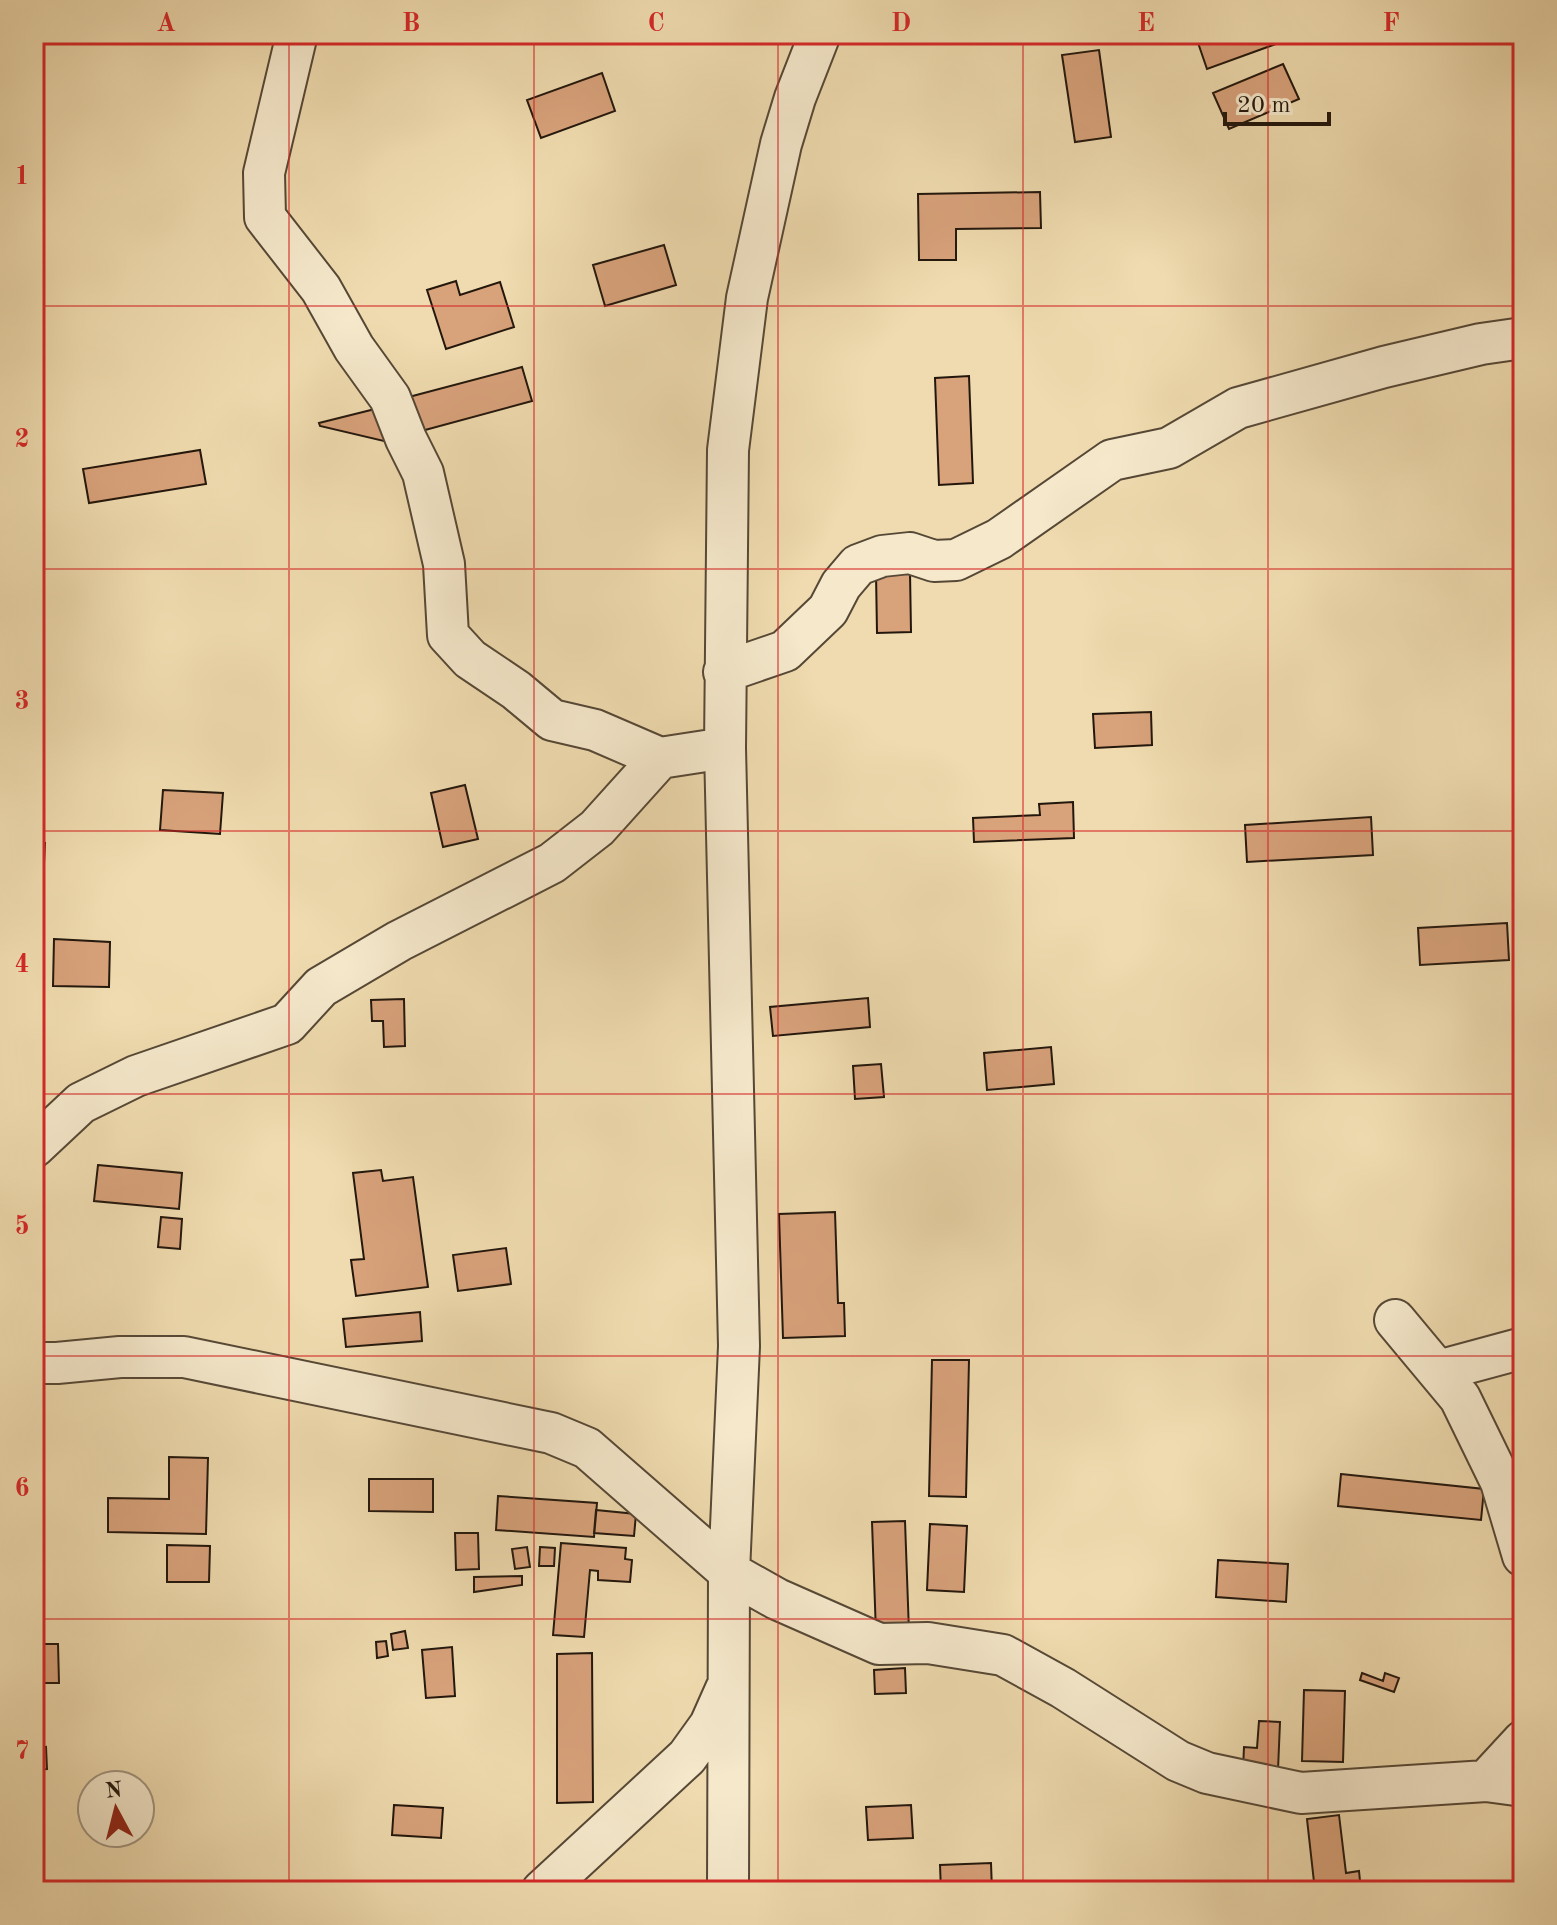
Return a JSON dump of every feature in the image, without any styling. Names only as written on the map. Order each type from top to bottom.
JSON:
[{"type":"street","points":[[297,34],[264,173],[265,217],[321,289],[354,348],[390,398],[423,473],[444,564],[448,635],[470,659],[516,690],[552,720],[595,730],[660,758],[725,748]]},
{"type":"street","points":[[728,1891],[729,1572],[739,1346],[724,672],[728,450],[747,298],[781,144],[820,34]]},
{"type":"street","points":[[724,672],[785,651],[828,610],[841,585],[858,565],[882,556],[910,553],[934,561],[956,560],[999,539],[1112,460],[1169,448],[1238,408],[1384,367],[1481,344],[1523,338]]},
{"type":"street","points":[[34,1147],[81,1103],[136,1076],[287,1024],[321,987],[399,941],[552,863],[597,828],[660,758]]},
{"type":"street","points":[[1395,1320],[1460,1398],[1501,1482],[1523,1556]]},
{"type":"street","points":[[1438,1371],[1523,1348]]},
{"type":"street","points":[[34,1363],[120,1357],[184,1357],[551,1433],[587,1448],[729,1572],[777,1599],[879,1644],[928,1643],[1003,1655],[1063,1688],[1178,1761],[1207,1773],[1301,1793],[1504,1783],[1523,1741]]},
{"type":"street","points":[[542,1891],[687,1757],[710,1725],[730,1681]]},
{"type":"building","points":[[34,34],[64,34],[64,36],[34,47]]},
{"type":"building","points":[[1195,34],[1285,34],[1287,40],[1207,69]]},
{"type":"building","points":[[1099,50],[1111,137],[1075,142],[1062,55]]},
{"type":"building","points":[[1283,64],[1299,99],[1229,129],[1213,93]]},
{"type":"building","points":[[602,73],[615,111],[541,138],[527,100]]},
{"type":"building","points":[[1040,192],[1041,228],[956,229],[956,260],[919,260],[918,194]]},
{"type":"building","points":[[664,245],[676,285],[605,306],[593,265]]},
{"type":"building","points":[[456,281],[460,295],[500,282],[514,327],[446,349],[427,290]]},
{"type":"building","points":[[522,367],[532,401],[414,433],[405,398]]},
{"type":"building","points":[[969,376],[973,483],[939,485],[935,378]]},
{"type":"building","points":[[379,408],[388,442],[320,426],[319,423]]},
{"type":"building","points":[[200,450],[206,484],[89,503],[83,469]]},
{"type":"building","points":[[910,572],[911,632],[877,633],[876,573]]},
{"type":"building","points":[[1151,712],[1152,745],[1095,748],[1093,714]]},
{"type":"building","points":[[465,785],[478,839],[443,847],[431,793]]},
{"type":"building","points":[[163,790],[223,793],[220,834],[160,830]]},
{"type":"building","points":[[1073,802],[1074,838],[974,842],[973,818],[1040,815],[1039,804]]},
{"type":"building","points":[[1371,817],[1373,855],[1247,862],[1245,825]]},
{"type":"building","points":[[34,843],[45,843],[42,904],[34,904]]},
{"type":"building","points":[[1507,923],[1509,960],[1420,965],[1418,928]]},
{"type":"building","points":[[54,939],[110,942],[109,987],[53,986]]},
{"type":"building","points":[[868,998],[870,1027],[773,1036],[770,1007]]},
{"type":"building","points":[[404,999],[405,1046],[384,1047],[383,1021],[372,1021],[371,1000]]},
{"type":"building","points":[[1051,1047],[1054,1084],[987,1090],[984,1053]]},
{"type":"building","points":[[881,1064],[884,1097],[855,1099],[853,1066]]},
{"type":"building","points":[[98,1165],[182,1173],[179,1209],[94,1201]]},
{"type":"building","points":[[381,1170],[383,1181],[413,1177],[428,1287],[356,1296],[351,1260],[364,1259],[353,1173]]},
{"type":"building","points":[[835,1212],[838,1303],[844,1303],[845,1336],[783,1338],[779,1214]]},
{"type":"building","points":[[161,1217],[182,1219],[180,1249],[158,1247]]},
{"type":"building","points":[[506,1248],[511,1284],[458,1291],[453,1255]]},
{"type":"building","points":[[420,1312],[422,1341],[346,1347],[343,1319]]},
{"type":"building","points":[[932,1360],[969,1360],[966,1497],[929,1496]]},
{"type":"building","points":[[169,1457],[208,1458],[206,1534],[108,1532],[108,1498],[169,1499]]},
{"type":"building","points":[[1341,1474],[1484,1489],[1481,1520],[1338,1506]]},
{"type":"building","points":[[369,1479],[433,1479],[433,1512],[369,1511]]},
{"type":"building","points":[[498,1496],[597,1503],[594,1537],[496,1530]]},
{"type":"building","points":[[596,1510],[636,1514],[634,1536],[594,1533]]},
{"type":"building","points":[[905,1521],[909,1632],[876,1633],[872,1522]]},
{"type":"building","points":[[930,1524],[967,1526],[964,1592],[927,1590]]},
{"type":"building","points":[[455,1533],[478,1533],[479,1569],[456,1570]]},
{"type":"building","points":[[561,1543],[626,1548],[625,1559],[632,1560],[630,1582],[598,1580],[598,1571],[590,1570],[584,1637],[553,1635]]},
{"type":"building","points":[[167,1545],[210,1546],[209,1582],[167,1582]]},
{"type":"building","points":[[527,1547],[530,1567],[515,1569],[512,1549]]},
{"type":"building","points":[[540,1547],[555,1548],[554,1566],[539,1566]]},
{"type":"building","points":[[1218,1560],[1288,1564],[1286,1602],[1216,1597]]},
{"type":"building","points":[[522,1576],[522,1585],[474,1592],[474,1577]]},
{"type":"building","points":[[405,1631],[408,1648],[393,1650],[391,1634]]},
{"type":"building","points":[[386,1641],[388,1656],[377,1658],[376,1642]]},
{"type":"building","points":[[34,1644],[58,1644],[59,1683],[34,1683]]},
{"type":"building","points":[[452,1647],[455,1696],[426,1698],[422,1650]]},
{"type":"building","points":[[592,1653],[593,1802],[557,1803],[557,1654]]},
{"type":"building","points":[[905,1668],[906,1693],[875,1694],[874,1670]]},
{"type":"building","points":[[1362,1673],[1383,1681],[1385,1673],[1399,1678],[1394,1692],[1360,1680]]},
{"type":"building","points":[[1304,1690],[1345,1691],[1343,1762],[1302,1761]]},
{"type":"building","points":[[34,1720],[38,1748],[46,1747],[47,1769],[34,1770]]},
{"type":"building","points":[[1259,1721],[1280,1722],[1278,1770],[1243,1769],[1244,1747],[1257,1748]]},
{"type":"building","points":[[394,1805],[443,1808],[441,1838],[392,1835]]},
{"type":"building","points":[[911,1805],[913,1838],[868,1840],[866,1807]]},
{"type":"building","points":[[1339,1815],[1346,1873],[1359,1871],[1361,1891],[1315,1891],[1307,1819]]},
{"type":"building","points":[[991,1863],[992,1891],[941,1891],[940,1865]]}]
